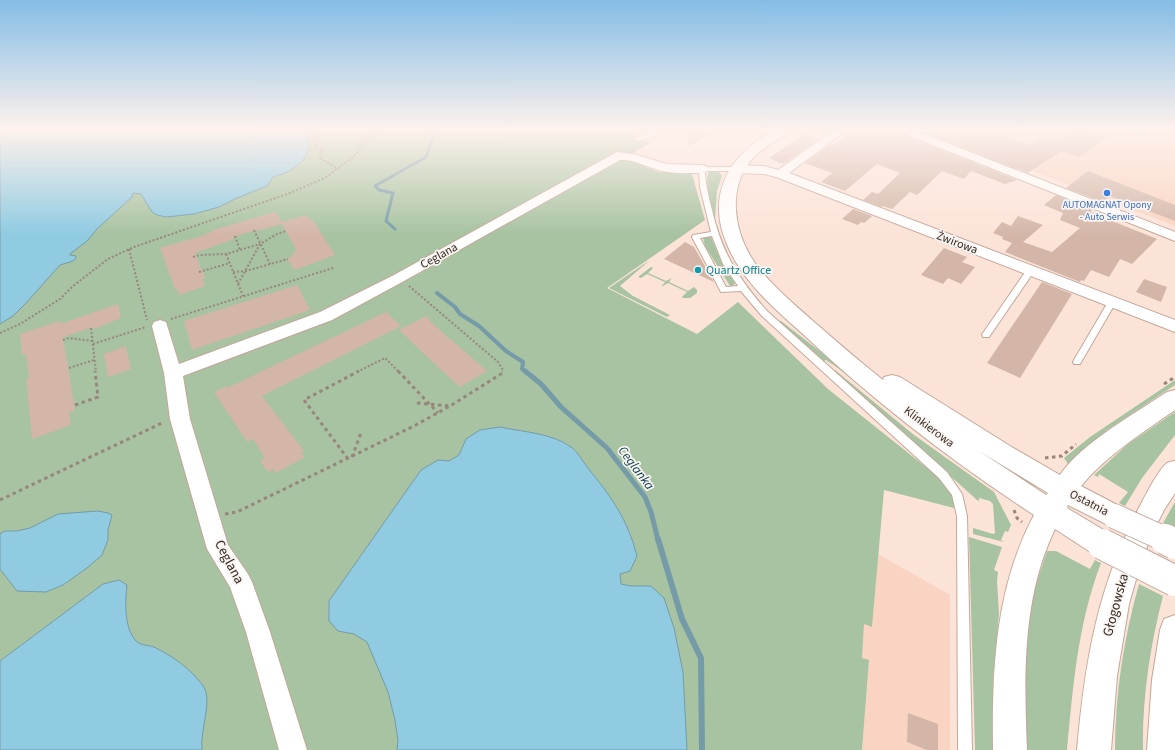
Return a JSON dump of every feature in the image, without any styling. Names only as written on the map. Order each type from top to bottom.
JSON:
[{"type":"street","name":"Ceglana","points":[[172,373],[326,316],[399,278],[601,165]]},
{"type":"street","name":"Ceglana","points":[[657,165],[662,167],[702,169]]},
{"type":"street","name":"Klinkierowa","points":[[739,165],[729,186],[726,213],[728,224],[739,250],[754,274],[773,297],[858,373],[989,472],[1057,501]]},
{"type":"street","points":[[780,174],[791,165]]},
{"type":"street","points":[[993,165],[1175,237]]},
{"type":"street","name":"Żwirowa","points":[[736,169],[764,170],[780,174],[1175,326]]},
{"type":"street","name":"Ceglana","points":[[163,323],[180,419],[218,549],[240,582],[258,632],[293,750]]},
{"type":"street","points":[[1010,750],[1009,673],[1016,608],[1028,560],[1039,531],[1057,501],[1077,473],[1107,446],[1175,398]]},
{"type":"street","name":"Głogowska","points":[[1094,750],[1102,663],[1119,586],[1135,543],[1151,508],[1175,471]]},
{"type":"street","points":[[1057,501],[1102,544],[1175,581]]},
{"type":"street","name":"Ostatnia","points":[[1057,501],[1114,516],[1175,544]]},
{"type":"street","points":[[1164,750],[1168,680],[1175,630]]},
{"type":"lane","points":[[736,169],[702,169],[702,179],[714,234],[725,261],[743,288],[764,313],[780,328],[943,475],[960,498],[962,516],[965,750]]},
{"type":"lane","points":[[714,234],[696,237],[724,290],[743,288]]},
{"type":"lane","points":[[986,335],[1031,270]]},
{"type":"lane","points":[[1077,362],[1112,302]]},
{"type":"path","points":[[332,165],[339,169]]},
{"type":"path","points":[[0,333],[20,324],[60,299],[73,286],[108,259],[129,249],[290,193],[325,178],[344,165]]},
{"type":"path","points":[[254,230],[270,264]]},
{"type":"path","points":[[194,257],[200,255],[226,254],[260,244],[277,234],[286,231]]},
{"type":"path","points":[[235,236],[240,250]]},
{"type":"path","points":[[238,284],[260,244]]},
{"type":"path","points":[[63,340],[69,338],[93,343],[148,327],[129,249]]},
{"type":"path","points":[[226,254],[243,296]]},
{"type":"path","points":[[233,272],[246,271],[288,259]]},
{"type":"path","points":[[199,272],[230,263]]},
{"type":"path","points":[[163,323],[333,268]]},
{"type":"path","points":[[223,514],[237,512],[348,459],[438,413],[498,377],[503,370],[498,362],[399,278]]},
{"type":"path","points":[[75,405],[98,397],[91,328]]},
{"type":"path","points":[[348,459],[304,400],[385,358],[438,413]]},
{"type":"path","points":[[69,368],[94,360]]},
{"type":"path","points":[[417,403],[450,406]]},
{"type":"path","points":[[0,500],[167,420],[180,419]]},
{"type":"path","points":[[352,457],[361,433]]},
{"type":"shaded area","points":[[1017,165],[1175,165],[1175,226]]},
{"type":"shaded area","points":[[878,554],[950,595],[950,750],[862,750],[869,661],[862,658],[864,624],[872,626]]},
{"type":"green space","points":[[0,165],[642,165],[659,172],[692,174],[705,220],[607,288],[697,334],[738,302],[828,389],[937,476],[951,489],[954,497],[954,508],[884,490],[872,627],[864,624],[862,658],[869,660],[862,750],[0,750]]},
{"type":"green space","points":[[716,171],[722,176],[717,191],[715,219],[709,195],[707,176],[709,172]]},
{"type":"green space","points":[[706,236],[711,237],[723,266],[735,283],[734,285],[730,286],[705,246],[703,238]]},
{"type":"green space","points":[[650,260],[620,286],[633,296],[670,315],[667,317],[609,288]]},
{"type":"green space","points":[[651,267],[653,268],[648,273],[666,281],[672,278],[669,282],[688,291],[694,287],[697,290],[697,293],[690,298],[683,298],[682,297],[687,292],[668,283],[661,287],[665,282],[647,274],[641,278],[638,277]]},
{"type":"green space","points":[[779,321],[781,321],[980,476],[919,433],[838,368],[826,360],[824,361]]},
{"type":"green space","points":[[835,370],[914,435],[994,492],[1011,525],[1008,532],[1005,531],[1001,540],[1004,542],[973,534],[973,528],[993,534],[995,533],[993,504],[990,501],[979,498],[979,501],[977,500],[834,371]]},
{"type":"green space","points":[[1175,380],[1175,385],[1107,430],[1068,464],[1064,458],[1090,437]]},
{"type":"green space","points":[[1175,412],[1175,435],[1142,478],[1125,506],[1119,503],[1128,492],[1099,474],[1098,477],[1094,475],[1128,444]]},
{"type":"green space","points":[[1175,502],[1175,529],[1163,523]]},
{"type":"green space","points":[[969,537],[1002,547],[994,570],[998,572],[997,581],[999,614],[993,679],[995,750],[975,750]]},
{"type":"green space","points":[[1047,551],[1056,551],[1090,569],[1095,560],[1101,563],[1093,586],[1082,632],[1074,679],[1067,750],[1026,750],[1024,690],[1027,631],[1030,611],[1040,571]]},
{"type":"green space","points":[[1139,584],[1163,596],[1154,634],[1145,692],[1143,750],[1115,750],[1115,729],[1121,666]]},
{"type":"water","points":[[0,165],[298,165],[288,172],[273,177],[267,186],[219,207],[194,214],[166,217],[157,215],[152,212],[141,194],[133,193],[132,197],[98,228],[87,241],[70,254],[76,256],[73,261],[60,265],[13,316],[0,324]]},
{"type":"water","points":[[500,427],[546,436],[563,442],[574,449],[618,509],[628,530],[637,556],[630,571],[620,574],[621,584],[631,586],[651,586],[664,598],[674,628],[683,672],[687,750],[397,750],[398,741],[395,720],[388,692],[367,642],[354,634],[338,631],[329,621],[329,601],[421,470],[438,460],[449,461],[459,455],[466,439],[480,430]]},
{"type":"water","points":[[98,511],[112,515],[108,530],[108,540],[102,555],[63,585],[46,592],[17,591],[0,569],[0,534],[5,531],[17,531],[30,528],[58,514]]},
{"type":"water","points":[[119,580],[127,585],[126,614],[132,636],[141,644],[156,648],[176,660],[194,675],[205,689],[207,705],[202,736],[202,750],[0,750],[0,661],[103,584]]},
{"type":"building","points":[[810,165],[876,165],[845,191],[821,182],[832,173]]},
{"type":"building","points":[[880,165],[979,165],[1017,180],[1005,184],[971,171],[964,179],[942,171],[917,195],[910,192],[892,209],[863,200],[872,192],[878,194],[900,173]]},
{"type":"building","points":[[1007,165],[1040,165],[1028,173]]},
{"type":"building","points":[[1088,171],[1175,205],[1175,221],[1110,196],[1103,202],[1066,188]]},
{"type":"building","points":[[1056,195],[1093,210],[1090,212],[1157,239],[1132,264],[1120,259],[1109,277],[1091,270],[1084,281],[1081,280],[1080,282],[1005,252],[1012,243],[993,233],[1002,222],[1011,226],[1018,216],[1043,225],[1023,242],[1052,252],[1080,228],[1060,220],[1063,213],[1044,205]]},
{"type":"building","points":[[853,209],[872,216],[864,223],[861,222],[858,225],[842,219]]},
{"type":"building","points":[[275,212],[282,222],[306,215],[309,220],[312,219],[335,255],[294,270],[287,258],[294,256],[292,252],[297,251],[282,224],[256,230],[233,237],[234,239],[195,253],[205,278],[202,279],[205,286],[179,295],[177,289],[175,289],[160,248],[201,236],[213,230]]},
{"type":"building","name":"Quartz Office","points":[[685,242],[694,247],[714,282],[664,259]]},
{"type":"building","points":[[944,248],[967,257],[962,262],[975,267],[961,284],[948,278],[943,284],[921,275]]},
{"type":"building","points":[[1144,279],[1167,287],[1161,302],[1136,292]]},
{"type":"building","points":[[1042,282],[1072,294],[1020,378],[987,363]]},
{"type":"building","points":[[297,285],[310,310],[192,350],[184,321]]},
{"type":"building","points":[[118,304],[121,318],[94,329],[94,327],[63,337],[75,410],[69,412],[71,425],[32,439],[26,379],[29,378],[26,354],[22,355],[20,334],[60,321],[60,324]]},
{"type":"building","points":[[386,312],[401,326],[262,396],[304,451],[301,453],[305,457],[276,473],[273,469],[268,472],[260,461],[265,458],[253,439],[247,442],[214,392],[226,386],[227,388]]},
{"type":"building","points":[[426,316],[434,325],[487,371],[460,387],[399,330]]},
{"type":"building","points":[[126,346],[131,369],[108,377],[104,354]]},
{"type":"building","points":[[908,713],[938,724],[938,750],[927,750],[907,742]]},
{"type":"waterway","name":"Ceglanka","points":[[395,229],[386,221],[393,193],[379,190],[375,186],[412,165]]},
{"type":"waterway","name":"Ceglanka","points":[[437,293],[455,307],[460,314],[479,326],[506,351],[523,362],[522,369],[526,372]]},
{"type":"waterway","name":"Ceglanka","points":[[525,371],[541,384],[561,407],[607,448],[645,497],[651,512],[658,540]]},
{"type":"waterway","name":"Ceglanka","points":[[658,539],[682,619],[701,658],[702,750]]},
{"type":"place","name":"AUTOMAGNAT Opony - Auto Serwis","points":[[1107,193]]},
{"type":"place","name":"Quartz Office","points":[[698,270]]}]
